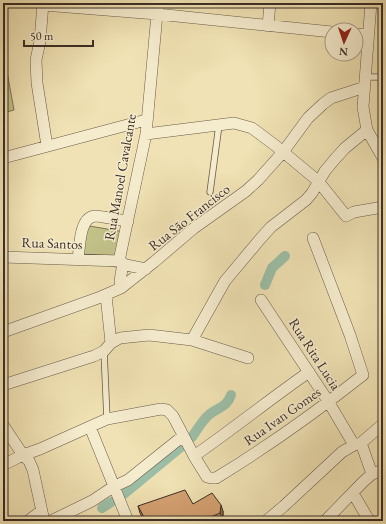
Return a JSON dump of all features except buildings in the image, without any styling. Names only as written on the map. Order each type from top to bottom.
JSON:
[{"type":"street","points":[[268,26],[270,3]]},
{"type":"street","points":[[371,3],[363,107],[367,130],[383,158]]},
{"type":"street","points":[[47,146],[36,82],[36,60],[40,41],[43,4],[157,8],[268,26],[324,31]]},
{"type":"street","name":"Rua Manoel Cavalcante","points":[[120,288],[121,262],[146,134],[146,120],[157,8]]},
{"type":"street","points":[[364,35],[368,35]]},
{"type":"street","name":"Rua São Francisco","points":[[3,332],[120,288],[146,269],[194,228],[246,191],[283,152],[308,118],[327,101],[365,82]]},
{"type":"street","points":[[3,158],[146,120]]},
{"type":"street","points":[[146,134],[234,123],[242,124],[252,128],[318,181],[346,216],[354,212],[383,207]]},
{"type":"street","points":[[192,340],[226,281],[260,238],[306,200],[325,171],[345,148],[367,130]]},
{"type":"street","points":[[78,259],[81,234],[85,222],[88,219],[96,216],[128,221]]},
{"type":"street","name":"Rua Ivan Gomes","points":[[194,456],[207,476],[216,478],[252,456],[363,375],[350,335],[312,238]]},
{"type":"street","name":"Rua Santos","points":[[3,256],[121,262],[146,269]]},
{"type":"street","points":[[106,294],[107,347]]},
{"type":"street","name":"Rua Rita Lucia","points":[[261,300],[358,444],[372,474]]},
{"type":"street","points":[[3,384],[94,356],[120,338],[137,336],[157,336],[192,340],[248,358]]},
{"type":"street","points":[[3,465],[23,455],[107,420],[161,409],[167,410],[172,414],[194,456],[243,421],[277,394],[310,372]]},
{"type":"street","points":[[266,521],[342,452],[358,444],[383,424]]},
{"type":"street","points":[[3,425],[23,455],[29,461],[33,470],[43,516],[28,521]]},
{"type":"street","points":[[90,427],[128,521]]},
{"type":"street","points":[[51,521],[92,501],[113,487],[128,480],[183,436]]},
{"type":"street","points":[[325,521],[372,474],[383,470]]},
{"type":"street","points":[[353,493],[367,517],[371,521]]},
{"type":"lane","points":[[365,82],[383,77]]},
{"type":"lane","points":[[210,192],[220,125]]},
{"type":"lane","points":[[107,347],[107,420]]},
{"type":"green space","points":[[3,50],[14,110],[3,113]]},
{"type":"green space","points":[[84,225],[124,232],[116,267],[79,260]]},
{"type":"waterway","points":[[265,285],[272,268],[285,256]]},
{"type":"waterway","points":[[192,437],[205,419],[225,404],[231,395]]},
{"type":"waterway","points":[[124,494],[181,447]]},
{"type":"waterway","points":[[102,508],[111,502]]}]
